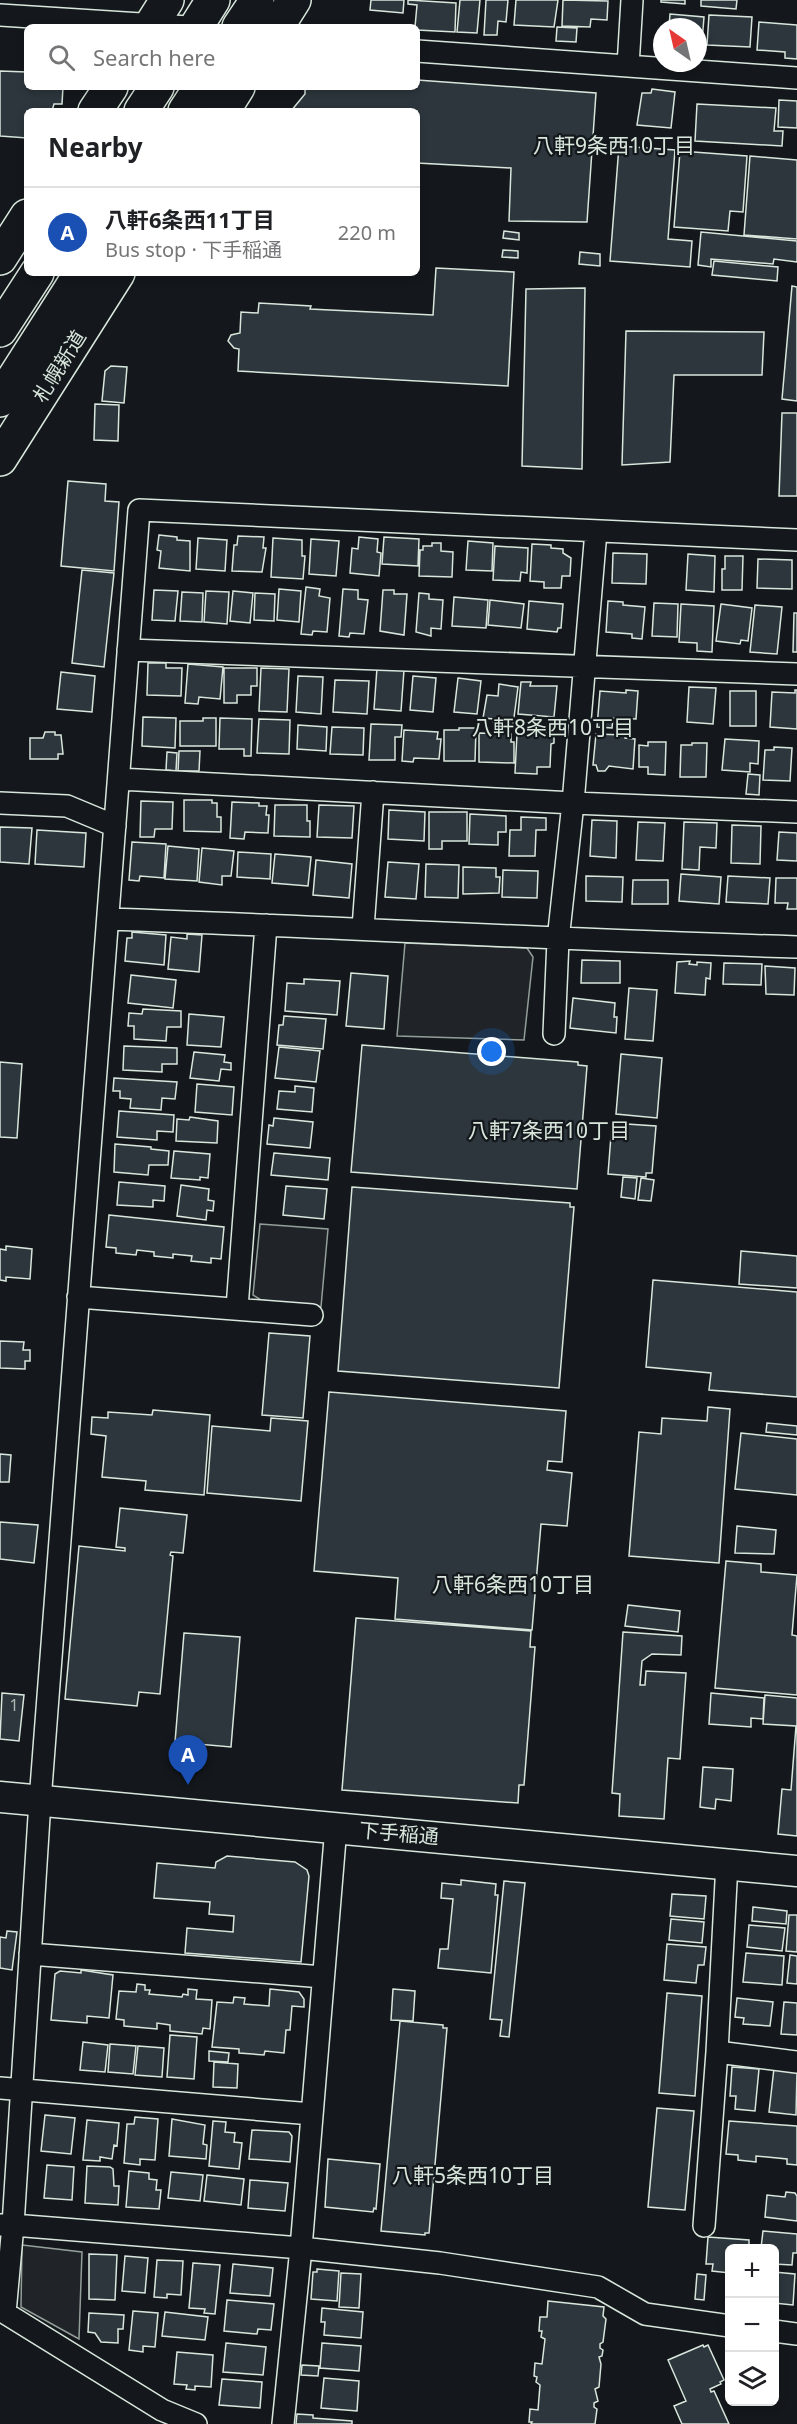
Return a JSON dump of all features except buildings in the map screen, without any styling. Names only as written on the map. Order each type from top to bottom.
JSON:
[{"type":"highway","points":[[198,24],[213,0]]},
{"type":"highway","points":[[241,24],[257,0]]},
{"type":"highway","points":[[279,24],[294,0]]},
{"type":"highway","points":[[97,108],[109,90]]},
{"type":"highway","points":[[143,108],[155,90]]},
{"type":"highway","points":[[187,108],[199,90]]},
{"type":"highway","points":[[225,108],[236,90]]},
{"type":"highway","points":[[0,258],[24,221]]},
{"type":"highway","points":[[0,330],[35,276]]},
{"type":"highway","points":[[0,400],[79,276]]},
{"type":"highway","name":"札幌新道","points":[[0,459],[116,276]]},
{"type":"main road","name":"下手稲通","points":[[0,1797],[797,1871]]},
{"type":"street","points":[[628,66],[632,0]]},
{"type":"street","points":[[0,15],[156,18],[177,24]]},
{"type":"street","points":[[420,51],[797,78]]},
{"type":"street","points":[[196,2424],[162,2410],[5,2313],[6,2225],[21,2089],[40,1801],[139,510],[797,540]]},
{"type":"street","points":[[554,1034],[558,940],[573,802],[596,531]]},
{"type":"street","points":[[128,650],[797,674]]},
{"type":"street","points":[[119,779],[797,812]]},
{"type":"street","points":[[363,928],[373,792]]},
{"type":"street","points":[[0,803],[67,806],[115,826]]},
{"type":"street","points":[[108,919],[363,928],[558,940],[797,947]]},
{"type":"street","points":[[237,1308],[266,925]]},
{"type":"street","points":[[78,1297],[312,1315]]},
{"type":"street","points":[[283,2424],[301,2248],[336,1827]]},
{"type":"street","points":[[704,2226],[717,2052],[727,1863]]},
{"type":"street","points":[[30,1954],[323,1977]]},
{"type":"street","points":[[717,2052],[797,2062]]},
{"type":"street","points":[[0,2088],[312,2114]]},
{"type":"street","points":[[6,2225],[301,2248],[440,2263],[598,2287],[645,2314],[725,2324]]},
{"type":"street","points":[[779,2332],[797,2334]]},
{"type":"shaded area","points":[[405,943],[527,948],[533,957],[524,1040],[397,1036]]},
{"type":"shaded area","points":[[260,1224],[328,1229],[321,1307],[261,1300],[253,1295]]},
{"type":"shaded area","points":[[22,2245],[82,2252],[79,2339],[21,2307]]},
{"type":"place","name":"八軒6条西11丁目","points":[[188,1785]]},
{"type":"district","name":"八軒9条西10丁目","points":[[614,145]]},
{"type":"district","name":"八軒8条西10丁目","points":[[553,727]]},
{"type":"district","name":"八軒7条西10丁目","points":[[549,1130]]},
{"type":"district","name":"八軒6条西10丁目","points":[[513,1584]]},
{"type":"district","name":"八軒5条西10丁目","points":[[473,2175]]}]
